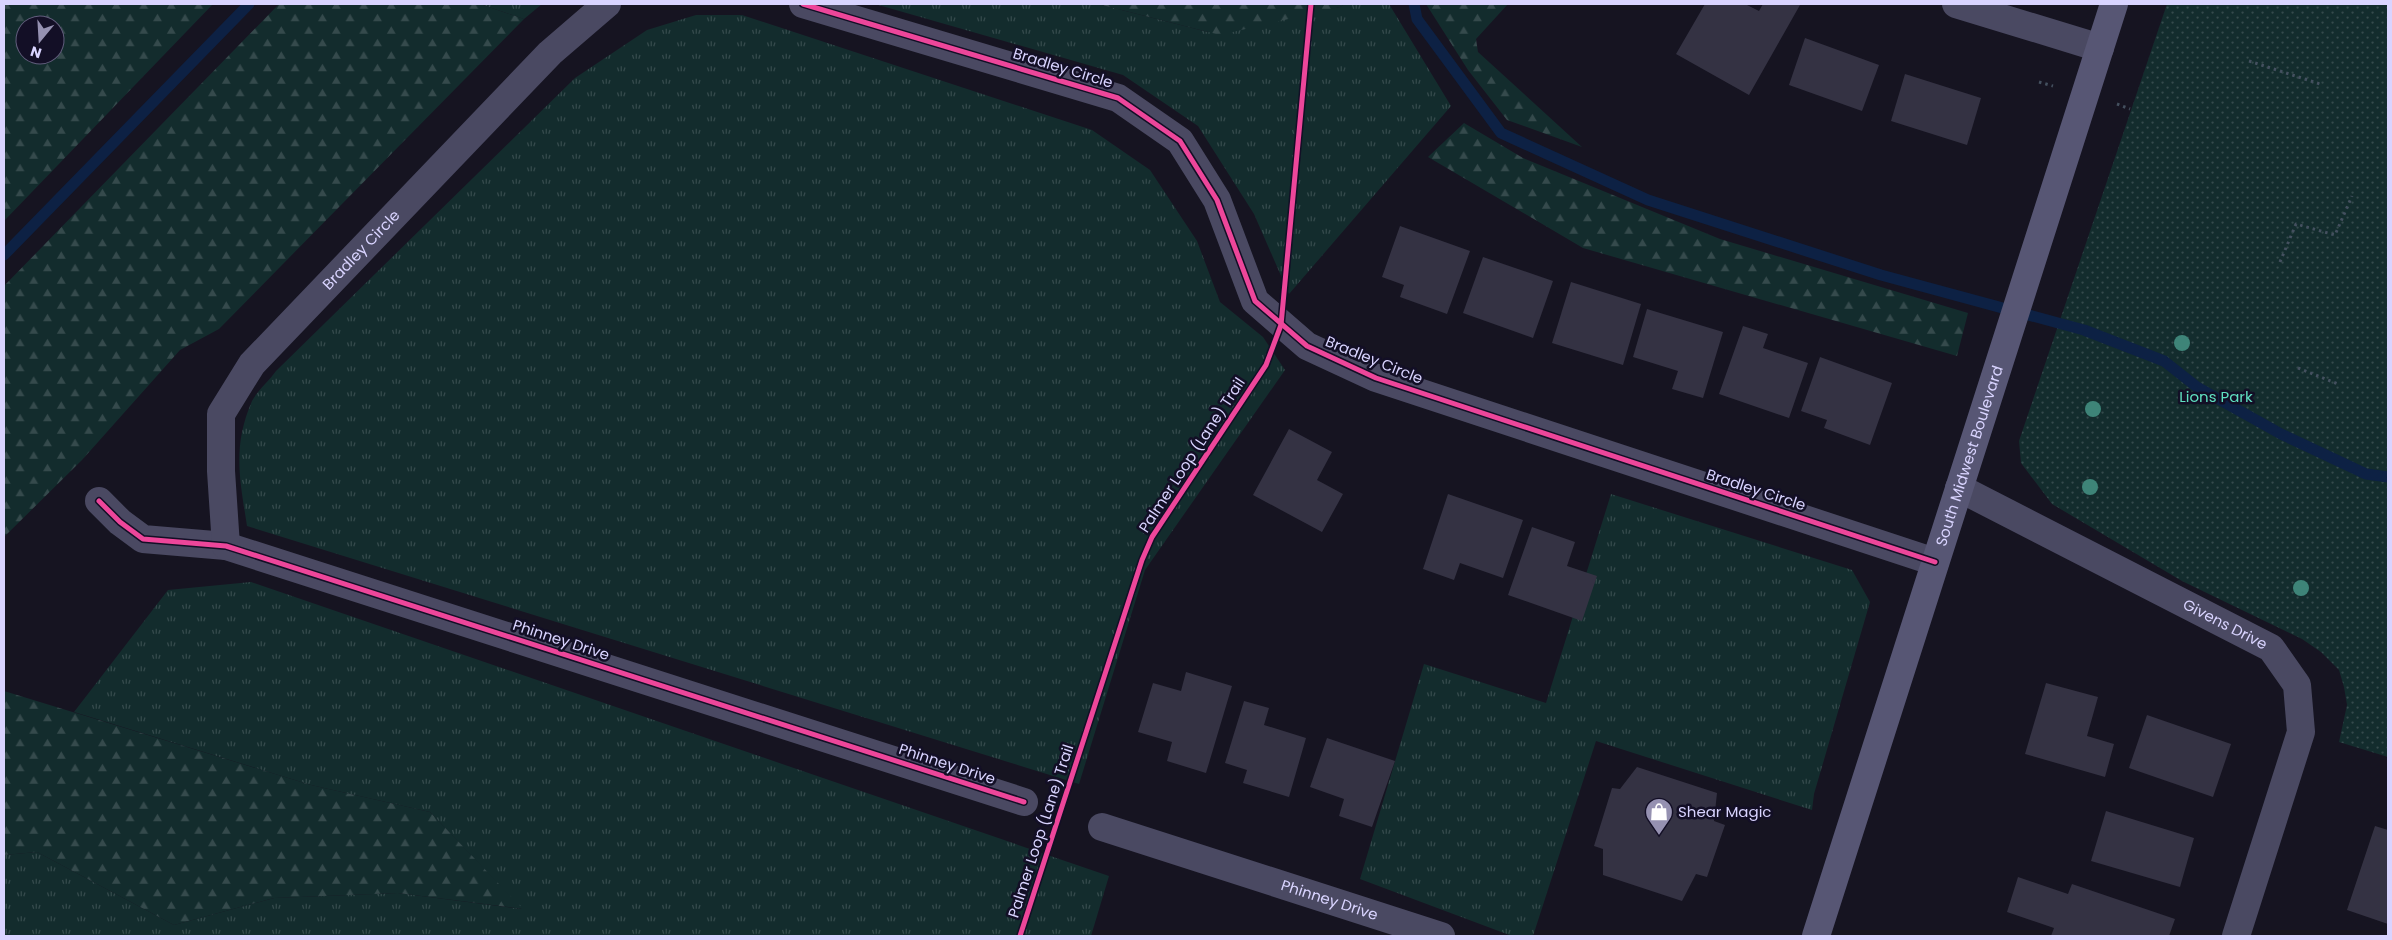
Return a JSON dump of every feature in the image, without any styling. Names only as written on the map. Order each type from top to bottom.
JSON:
[{"type":"main road","name":"South Midwest Boulevard","points":[[1816,936],[2114,4]]},
{"type":"street","name":"Bradley Circle","points":[[226,546],[221,471],[221,414],[252,364],[550,53],[607,4]]},
{"type":"street","name":"Bradley Circle","points":[[803,4],[1118,98],[1180,141],[1218,200],[1255,301],[1307,346],[1376,378],[1935,562]]},
{"type":"street","points":[[1956,4],[2100,48]]},
{"type":"street","name":"Givens Drive","points":[[1959,488],[2271,648],[2297,685],[2301,732],[2236,936]]},
{"type":"street","name":"Phinney Drive","points":[[99,501],[120,522],[143,539],[226,546],[1024,802]]},
{"type":"street","name":"Phinney Drive","points":[[1102,827],[1442,936]]},
{"type":"path","points":[[2249,62],[2320,84]]},
{"type":"path","points":[[2280,262],[2296,224],[2335,235],[2352,196]]},
{"type":"path","points":[[2298,368],[2338,384]]},
{"type":"green space","points":[[4,4],[213,4],[4,221]]},
{"type":"green space","points":[[279,4],[480,4],[524,19],[219,329],[180,350],[82,460],[4,537],[4,286]]},
{"type":"green space","points":[[480,4],[542,4],[524,19]]},
{"type":"green space","points":[[875,4],[1098,4],[1208,32],[1340,7],[1345,4],[1389,4],[1451,106],[1289,294],[1254,214],[1198,126],[1123,75]]},
{"type":"green space","points":[[1098,4],[1345,4],[1340,7],[1220,35]]},
{"type":"green space","points":[[1426,4],[1508,4],[1476,39],[1478,52],[1582,147],[1507,120],[1468,70]]},
{"type":"green space","name":"Lions Park","points":[[2167,4],[2388,4],[2388,757],[2339,742],[2347,705],[2344,687],[2339,670],[2321,652],[2302,639],[2182,581],[2052,504],[2021,463],[2019,441]]},
{"type":"green space","points":[[696,15],[742,15],[1092,130],[1150,170],[1197,241],[1220,302],[1263,337],[1285,370],[1145,570],[1079,784],[247,526],[239,464],[242,433],[252,401],[276,371],[575,78],[647,30]]},
{"type":"green space","points":[[1464,123],[1523,158],[1720,239],[1968,313],[1957,356],[1583,248],[1428,157]]},
{"type":"green space","points":[[1611,494],[1852,570],[1870,602],[1814,794],[1812,810],[1596,741],[1533,936],[1512,936],[1360,879],[1424,664],[1546,703]]},
{"type":"green space","points":[[251,582],[1109,876],[1091,936],[4,936],[4,855],[37,852],[174,925],[274,898],[398,893],[522,909],[430,812],[311,785],[74,712],[168,590]]},
{"type":"green space","points":[[4,691],[311,785],[430,812],[523,909],[398,893],[274,898],[174,925],[37,852],[4,855]]},
{"type":"building","points":[[1705,4],[1745,4],[1759,11],[1763,4],[1800,5],[1749,95],[1676,54]]},
{"type":"building","points":[[1805,38],[1879,65],[1862,111],[1789,85]]},
{"type":"building","points":[[1905,74],[1981,98],[1967,145],[1891,121]]},
{"type":"building","points":[[1400,226],[1470,251],[1447,314],[1400,297],[1404,285],[1382,277]]},
{"type":"building","points":[[1483,257],[1553,281],[1533,338],[1463,313]]},
{"type":"building","points":[[1571,282],[1641,304],[1623,365],[1552,343]]},
{"type":"building","points":[[1647,309],[1723,332],[1703,398],[1672,389],[1678,371],[1633,357]]},
{"type":"building","points":[[1743,326],[1768,334],[1763,348],[1808,363],[1789,418],[1719,394]]},
{"type":"building","points":[[1820,357],[1892,383],[1870,445],[1824,428],[1827,420],[1801,411]]},
{"type":"building","points":[[1289,429],[1332,452],[1317,480],[1343,494],[1322,532],[1253,495]]},
{"type":"building","points":[[1448,494],[1523,520],[1503,578],[1460,563],[1454,580],[1423,569]]},
{"type":"building","points":[[1532,527],[1575,542],[1567,566],[1597,576],[1582,621],[1508,595]]},
{"type":"building","points":[[1186,672],[1232,686],[1206,773],[1167,761],[1172,742],[1138,732],[1153,683],[1181,691]]},
{"type":"building","points":[[2046,683],[2098,697],[2087,736],[2114,744],[2105,777],[2025,754]]},
{"type":"building","points":[[1244,701],[1269,708],[1264,725],[1306,738],[1289,797],[1243,783],[1247,770],[1225,763]]},
{"type":"building","points":[[2147,715],[2231,744],[2213,797],[2129,768]]},
{"type":"building","points":[[1327,738],[1395,761],[1372,827],[1339,816],[1344,799],[1310,787]]},
{"type":"building","name":"Shear Magic","points":[[1637,767],[1717,793],[1714,821],[1725,825],[1707,877],[1696,874],[1682,901],[1603,875],[1603,849],[1594,846],[1612,788],[1620,789]]},
{"type":"building","points":[[2106,811],[2194,838],[2180,887],[2091,861]]},
{"type":"building","points":[[2375,826],[2388,830],[2388,924],[2347,910]]},
{"type":"building","points":[[2018,877],[2068,894],[2072,884],[2175,919],[2169,936],[2051,936],[2054,928],[2007,912]]},
{"type":"waterway","points":[[4,255],[249,4]]},
{"type":"waterway","points":[[1414,4],[1417,19],[1501,133],[1648,200],[1881,275],[2084,330],[2164,361],[2197,387],[2281,434],[2366,474],[2388,477]]},
{"type":"cycle path","points":[[803,4],[1118,98],[1180,141],[1217,200],[1255,301],[1307,346],[1376,378],[1935,562]]},
{"type":"cycle path","name":"Palmer Loop (Lane) Trail","points":[[1020,936],[1142,560],[1152,537],[1266,365],[1281,325],[1311,4]]},
{"type":"cycle path","points":[[99,501],[120,522],[143,539],[226,546],[1024,802]]},
{"type":"place","name":"Shear Magic","points":[[1659,836]]}]
